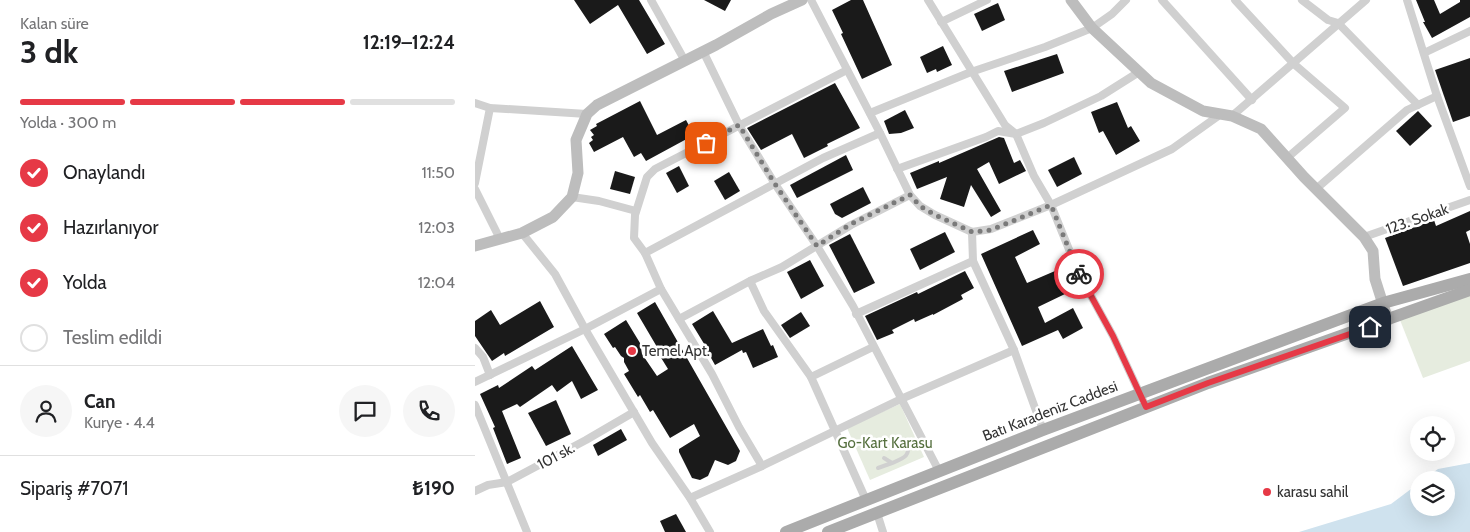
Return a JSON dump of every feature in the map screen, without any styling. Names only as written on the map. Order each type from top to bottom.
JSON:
[{"type":"main road","name":"Batı Karadeniz Caddesi","points":[[786,532],[1141,393],[1383,304],[1470,279]]},
{"type":"main road","name":"Batı Karadeniz Caddesi","points":[[828,532],[1208,383],[1470,290]]},
{"type":"street","points":[[651,0],[685,61]]},
{"type":"street","points":[[475,246],[522,233],[553,217],[572,197],[578,174],[576,140],[587,114],[597,105],[801,0]]},
{"type":"street","points":[[811,0],[910,195],[920,206],[935,215],[972,232],[991,230],[1051,205],[1172,149],[1251,100],[1366,0]]},
{"type":"street","points":[[928,0],[1005,126],[1016,134],[1034,176],[1051,205],[1079,274],[1113,336],[1146,407]]},
{"type":"street","points":[[941,22],[987,0]]},
{"type":"street","points":[[1071,0],[1092,28],[1151,83],[1203,111],[1227,115],[1261,129],[1364,238],[1373,251],[1375,279],[1388,320]]},
{"type":"street","points":[[869,113],[971,72],[1045,47],[1092,28],[1112,14],[1126,0]]},
{"type":"street","points":[[1162,0],[1251,100]]},
{"type":"street","points":[[1235,0],[1294,64],[1345,108],[1287,158]]},
{"type":"street","points":[[1302,0],[1328,20],[1338,23],[1418,105]]},
{"type":"street","points":[[1407,0],[1437,96],[1470,186]]},
{"type":"street","points":[[1424,53],[1470,32]]},
{"type":"street","points":[[703,52],[739,125],[775,184],[817,246],[856,314],[939,471]]},
{"type":"street","points":[[762,466],[739,427],[712,374],[661,289],[645,252],[634,238],[636,211],[647,177],[655,169],[847,70]]},
{"type":"street","points":[[897,169],[998,131],[1016,134],[1044,123],[1101,96],[1139,72]]},
{"type":"street","points":[[1316,189],[1407,110],[1437,96]]},
{"type":"street","points":[[475,102],[490,108],[587,114]]},
{"type":"street","points":[[475,183],[490,108]]},
{"type":"street","points":[[645,252],[823,158],[880,133]]},
{"type":"street","points":[[475,189],[500,239]]},
{"type":"street","points":[[679,320],[750,281],[782,267],[851,224],[910,195]]},
{"type":"street","points":[[572,197],[599,201],[636,211]]},
{"type":"street","name":"123. Sokak","points":[[1364,238],[1470,200]]},
{"type":"street","points":[[972,232],[973,261],[1014,350],[1043,430]]},
{"type":"street","points":[[522,233],[555,274],[652,443],[690,498],[710,532]]},
{"type":"street","points":[[856,314],[973,261]]},
{"type":"street","points":[[750,281],[764,311],[811,377],[866,500]]},
{"type":"street","points":[[475,382],[585,329],[661,289]]},
{"type":"street","points":[[811,377],[873,347]]},
{"type":"street","points":[[475,348],[483,357],[490,375]]},
{"type":"street","points":[[690,498],[762,466],[901,399],[1014,350]]},
{"type":"street","points":[[475,405],[527,532]]},
{"type":"street","name":"101 sk.","points":[[475,491],[488,485],[507,482],[634,412]]},
{"type":"street","points":[[877,513],[883,532]]},
{"type":"lane","points":[[878,468],[906,457],[909,450],[908,442]]},
{"type":"lane","points":[[883,458],[892,463]]},
{"type":"green space","points":[[1470,289],[1470,361],[1423,378],[1398,315]]},
{"type":"green space","name":"Go-Kart Karasu","points":[[900,404],[924,457],[870,480],[847,428]]},
{"type":"water","points":[[1470,463],[1470,532],[1299,532],[1391,504],[1410,490],[1410,516],[1455,516],[1455,471],[1435,471]]},
{"type":"building","points":[[574,0],[639,0],[665,44],[647,54],[618,5],[590,24]]},
{"type":"building","points":[[704,0],[731,0],[725,11]]},
{"type":"building","points":[[851,0],[863,0],[892,65],[862,79],[832,10]]},
{"type":"building","points":[[1416,0],[1434,0],[1440,14],[1460,2],[1460,0],[1470,0],[1470,17],[1432,38],[1423,22],[1425,22]]},
{"type":"building","points":[[998,3],[1005,20],[982,31],[974,14]]},
{"type":"building","points":[[943,46],[952,65],[937,72],[936,69],[927,73],[920,57]]},
{"type":"building","points":[[1057,54],[1064,73],[1012,92],[1004,71]]},
{"type":"building","points":[[1470,58],[1470,116],[1453,122],[1435,70]]},
{"type":"building","points":[[835,83],[860,128],[804,158],[792,134],[761,150],[747,128]]},
{"type":"building","points":[[640,101],[657,135],[686,120],[694,135],[646,161],[641,153],[634,157],[623,137],[594,152],[589,143],[593,140],[591,137],[594,135],[590,130],[597,126],[596,124]]},
{"type":"building","points":[[1117,102],[1128,128],[1131,126],[1140,141],[1116,155],[1103,131],[1099,133],[1091,112]]},
{"type":"building","points":[[905,110],[914,128],[901,133],[889,134],[884,121]]},
{"type":"building","points":[[1418,111],[1432,126],[1410,146],[1396,131]]},
{"type":"building","points":[[999,137],[1004,138],[1014,163],[1020,160],[1026,171],[999,184],[989,162],[977,169],[1001,211],[991,217],[971,185],[964,207],[940,199],[947,177],[917,189],[910,173],[939,161],[939,163]]},
{"type":"building","points":[[846,155],[853,170],[797,198],[790,185]]},
{"type":"building","points":[[1074,157],[1082,174],[1057,187],[1048,170]]},
{"type":"building","points":[[679,166],[689,186],[677,193],[666,173]]},
{"type":"building","points":[[615,171],[635,177],[630,194],[610,189]]},
{"type":"building","points":[[729,172],[740,191],[725,200],[714,181]]},
{"type":"building","points":[[863,187],[871,203],[842,218],[835,214],[830,204]]},
{"type":"building","points":[[1470,211],[1470,230],[1466,232],[1470,244],[1470,263],[1403,286],[1385,238],[1434,220],[1436,226]]},
{"type":"building","points":[[1033,230],[1040,244],[1015,257],[1027,283],[1055,271],[1065,294],[1038,307],[1045,323],[1073,308],[1083,328],[1063,339],[1058,330],[1022,346],[981,254]]},
{"type":"building","points":[[945,232],[955,252],[920,270],[910,249]]},
{"type":"building","points":[[850,234],[875,283],[854,293],[829,245]]},
{"type":"building","points":[[810,260],[824,286],[801,299],[787,272]]},
{"type":"building","points":[[965,271],[974,288],[961,295],[963,299],[933,315],[915,322],[914,319],[892,330],[894,333],[877,340],[865,316],[917,292],[918,294]]},
{"type":"building","points":[[540,301],[554,327],[505,356],[504,353],[492,361],[475,336],[475,321],[491,310],[500,325]]},
{"type":"building","points":[[655,302],[740,451],[736,461],[728,465],[715,460],[708,476],[700,480],[692,478],[679,452],[679,449],[700,436],[694,424],[670,438],[653,410],[650,412],[640,395],[638,397],[624,374],[629,371],[624,358],[615,347],[613,348],[604,334],[626,320],[640,343],[642,354],[657,376],[668,369],[637,313]]},
{"type":"building","points":[[713,311],[732,343],[763,329],[778,357],[753,368],[746,352],[743,353],[742,350],[715,365],[692,324]]},
{"type":"building","points":[[801,312],[810,326],[790,338],[781,325]]},
{"type":"building","points":[[572,346],[598,390],[581,399],[572,381],[557,392],[552,385],[520,407],[517,404],[502,411],[521,458],[507,464],[493,428],[495,427],[480,394],[498,385],[499,388],[532,366],[535,370]]},
{"type":"building","points":[[556,400],[571,434],[546,446],[528,413]]},
{"type":"building","points":[[621,429],[627,440],[598,456],[593,445]]},
{"type":"building","points":[[676,514],[686,532],[665,532],[660,521]]},
{"type":"way so far","points":[[706,143],[739,125],[775,184],[817,246],[851,224],[910,195],[920,206],[935,215],[972,232],[991,230],[1051,205],[1079,274]]},
{"type":"place","name":"Temel Apt.","points":[[632,351]]},
{"type":"place","name":"karasu sahil","points":[[1267,492]]},
{"type":"route","points":[[1079,274],[1113,336],[1146,407],[1208,383],[1370,327]]}]
